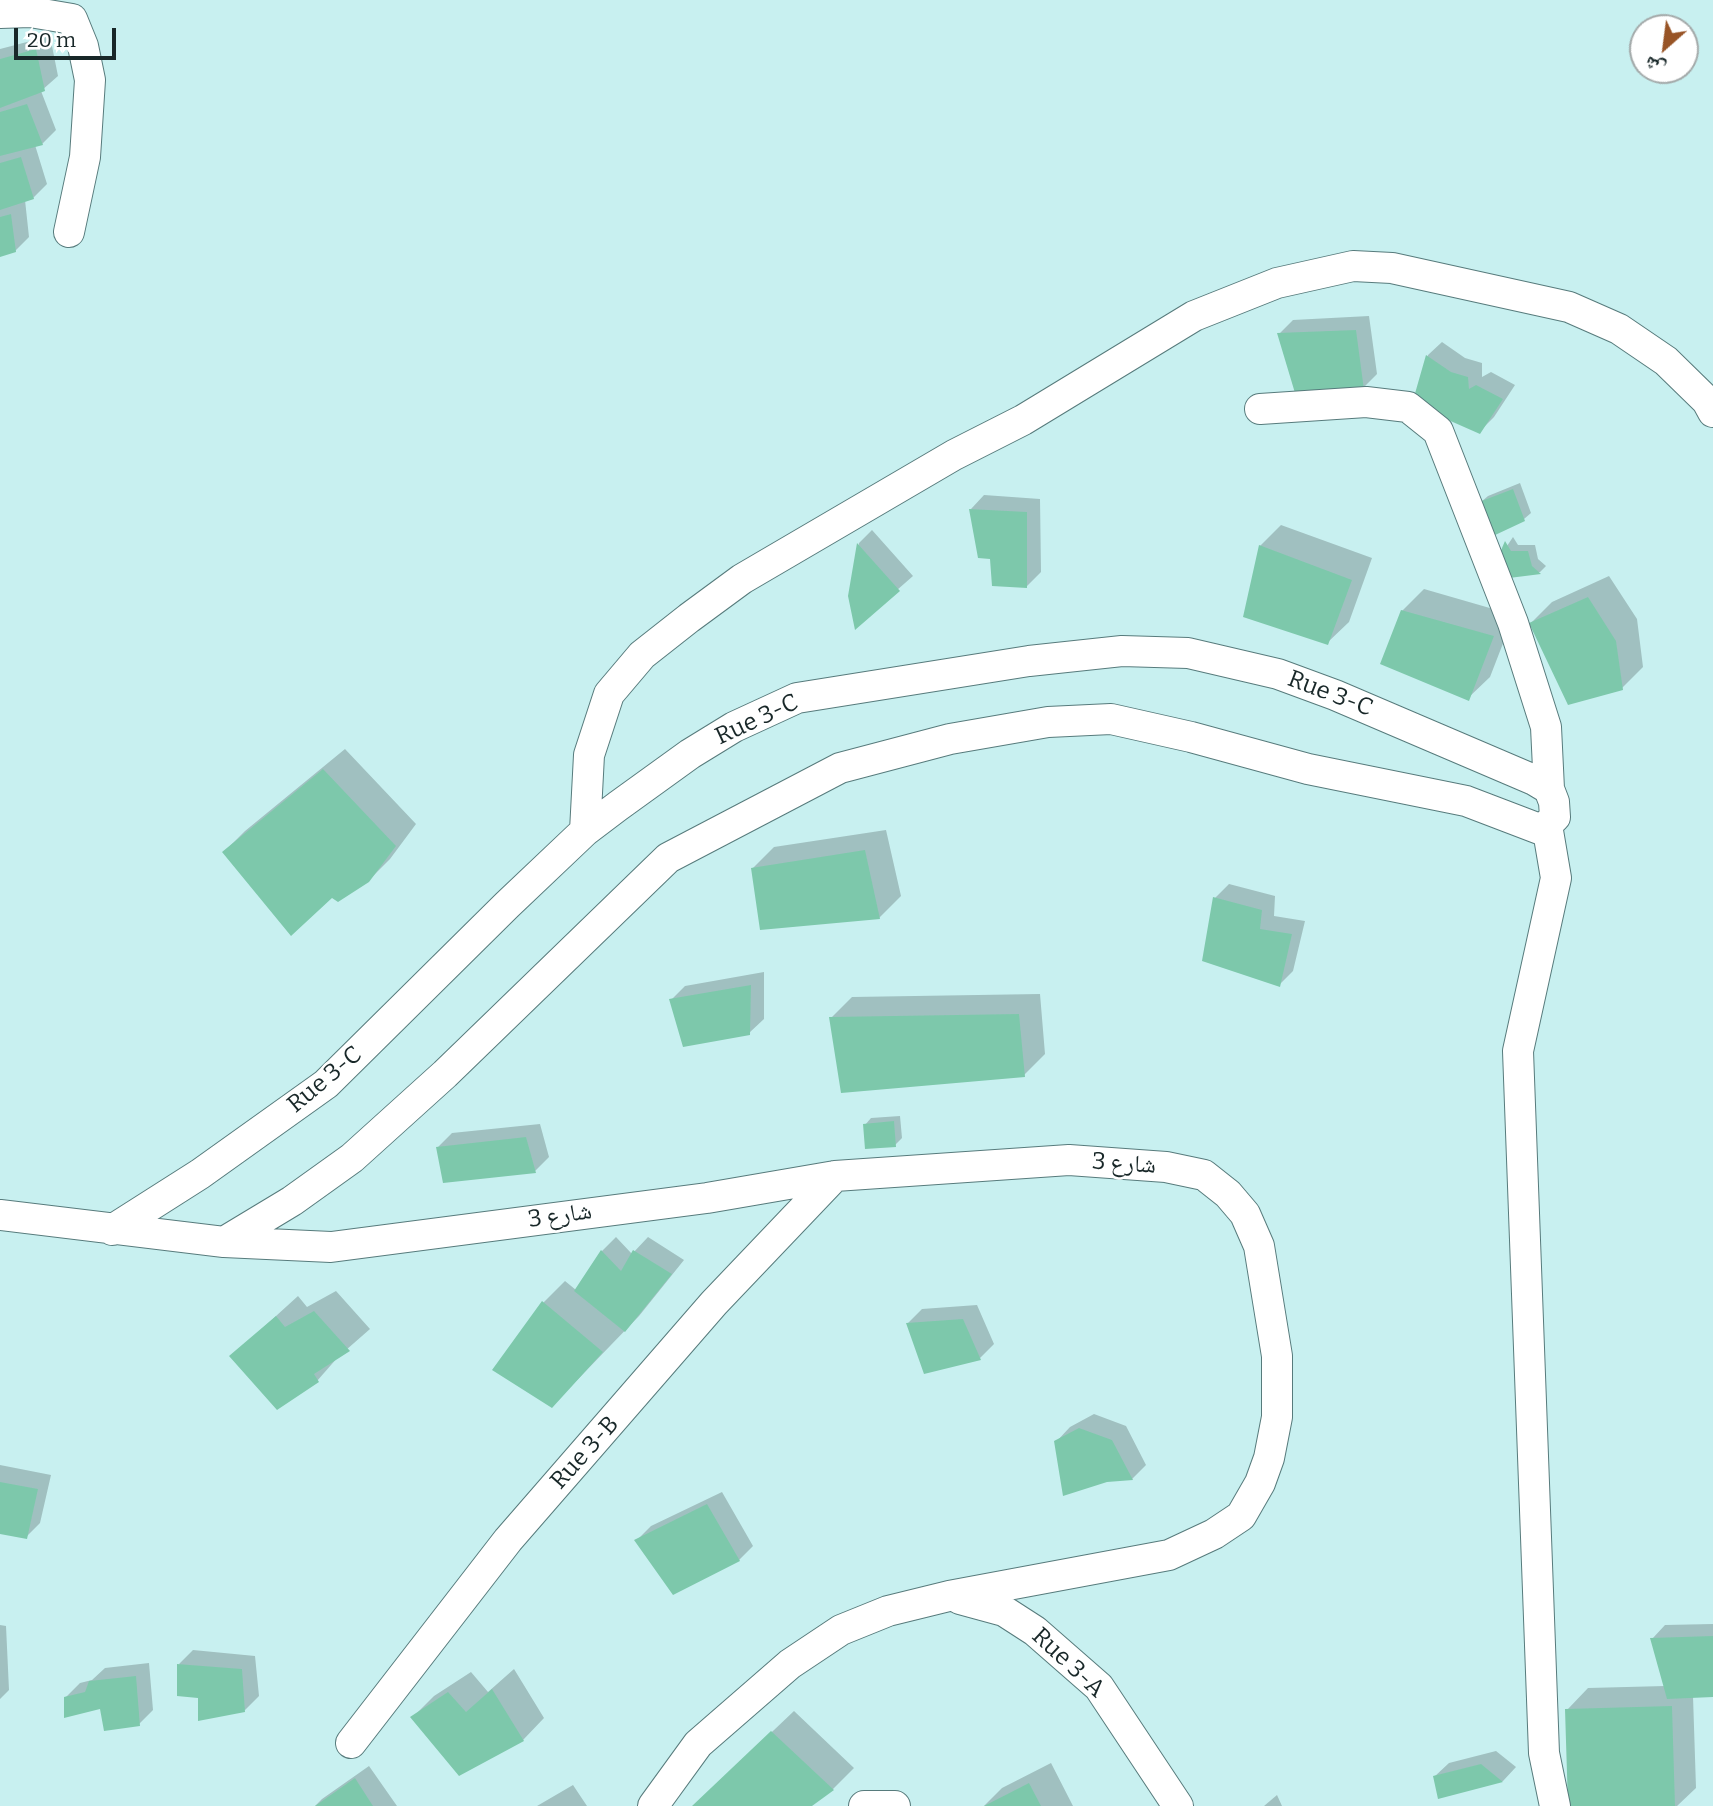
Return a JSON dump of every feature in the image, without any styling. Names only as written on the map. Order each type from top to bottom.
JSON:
[{"type":"street","points":[[0,13],[30,12],[72,19],[83,46],[90,80],[85,157],[69,232]]},
{"type":"street","points":[[585,831],[589,755],[609,694],[642,655],[742,579],[845,518],[1023,420],[1194,316],[1265,287],[1353,266],[1431,276],[1569,307],[1619,329],[1666,361],[1707,401],[1713,412]]},
{"type":"street","points":[[224,1242],[292,1201],[352,1158],[455,1064],[668,858],[840,768],[950,738],[1048,722],[1111,719],[1191,737],[1295,766],[1466,801],[1542,830],[1555,817],[1549,789],[1546,727],[1513,623],[1438,431],[1408,407],[1366,402],[1260,409]]},
{"type":"street","name":"Rue 3-C","points":[[112,1230],[200,1174],[326,1084],[585,831],[690,754],[734,727],[797,698],[1029,661],[1122,651],[1188,653],[1278,674],[1461,747],[1549,789]]},
{"type":"street","points":[[1547,825],[1556,878],[1518,1051],[1544,1753],[1555,1806]]},
{"type":"street","name":"شارع 3","points":[[0,1215],[224,1242],[331,1247],[707,1198],[835,1176],[1069,1160],[1166,1167],[1204,1175],[1228,1194],[1245,1214],[1259,1246],[1278,1356],[1277,1417],[1269,1458],[1260,1483],[1241,1516],[1214,1534],[1169,1555],[949,1596],[888,1611],[841,1630],[790,1664],[698,1744],[653,1806]]},
{"type":"street","name":"Rue 3-B","points":[[351,1743],[508,1540],[714,1303],[835,1176]]},
{"type":"street","name":"Rue 3-A","points":[[949,1596],[1004,1611],[1066,1656],[1099,1687],[1178,1806]]},
{"type":"street","points":[[864,1806],[894,1806]]},
{"type":"building","points":[[36,49],[45,91],[0,108],[0,59]]},
{"type":"building","points":[[27,104],[43,145],[0,156],[0,112]]},
{"type":"building","points":[[21,157],[34,199],[0,210],[0,163]]},
{"type":"building","points":[[11,214],[16,252],[0,257],[0,217]]},
{"type":"building","points":[[1356,330],[1364,390],[1295,393],[1277,333]]},
{"type":"building","points":[[1426,355],[1451,372],[1468,377],[1469,389],[1476,385],[1503,399],[1480,434],[1412,404]]},
{"type":"building","points":[[1513,489],[1525,521],[1493,536],[1479,502]]},
{"type":"building","points":[[969,509],[1027,512],[1027,588],[992,586],[990,559],[978,558]]},
{"type":"building","points":[[1505,541],[1511,551],[1528,551],[1532,566],[1541,574],[1509,578],[1499,555]]},
{"type":"building","points":[[857,543],[900,591],[855,630],[848,596]]},
{"type":"building","points":[[1259,545],[1352,580],[1328,645],[1243,617]]},
{"type":"building","points":[[1588,597],[1616,641],[1623,690],[1568,705],[1529,623]]},
{"type":"building","points":[[1401,610],[1494,636],[1469,701],[1380,664]]},
{"type":"building","points":[[323,769],[396,846],[369,882],[338,902],[332,898],[291,936],[222,852]]},
{"type":"building","points":[[865,850],[880,919],[760,930],[751,868]]},
{"type":"building","points":[[1213,897],[1262,910],[1260,929],[1292,934],[1280,987],[1202,961]]},
{"type":"building","points":[[751,985],[750,1035],[683,1047],[669,999]]},
{"type":"building","points":[[1019,1014],[1025,1077],[841,1093],[829,1017]]},
{"type":"building","points":[[894,1121],[896,1147],[865,1149],[863,1124]]},
{"type":"building","points":[[526,1137],[536,1173],[443,1183],[436,1147]]},
{"type":"building","points":[[601,1250],[621,1271],[633,1250],[672,1274],[625,1332],[574,1291]]},
{"type":"building","points":[[542,1301],[603,1352],[552,1408],[492,1370]]},
{"type":"building","points":[[314,1311],[350,1351],[314,1374],[319,1382],[277,1410],[229,1356],[276,1316],[285,1327]]},
{"type":"building","points":[[963,1319],[981,1360],[924,1374],[906,1323]]},
{"type":"building","points":[[1079,1428],[1112,1440],[1133,1480],[1107,1482],[1063,1496],[1054,1441]]},
{"type":"building","points":[[0,1482],[38,1489],[27,1539],[0,1534]]},
{"type":"building","points":[[707,1504],[740,1561],[673,1595],[634,1540]]},
{"type":"building","points":[[1713,1636],[1713,1697],[1667,1699],[1650,1638]]},
{"type":"building","points":[[177,1664],[242,1669],[245,1712],[198,1721],[198,1698],[177,1696]]},
{"type":"building","points":[[136,1676],[140,1726],[104,1731],[100,1709],[64,1718],[64,1697],[85,1692],[89,1681]]},
{"type":"building","points":[[492,1689],[524,1741],[459,1776],[410,1717],[448,1692],[466,1712]]},
{"type":"building","points":[[1672,1706],[1675,1806],[1568,1806],[1565,1709]]},
{"type":"building","points":[[771,1731],[834,1790],[812,1806],[692,1806]]},
{"type":"building","points":[[1481,1764],[1503,1782],[1438,1799],[1433,1776]]},
{"type":"building","points":[[355,1778],[373,1806],[315,1806]]},
{"type":"building","points":[[1029,1783],[1041,1806],[984,1806]]}]
